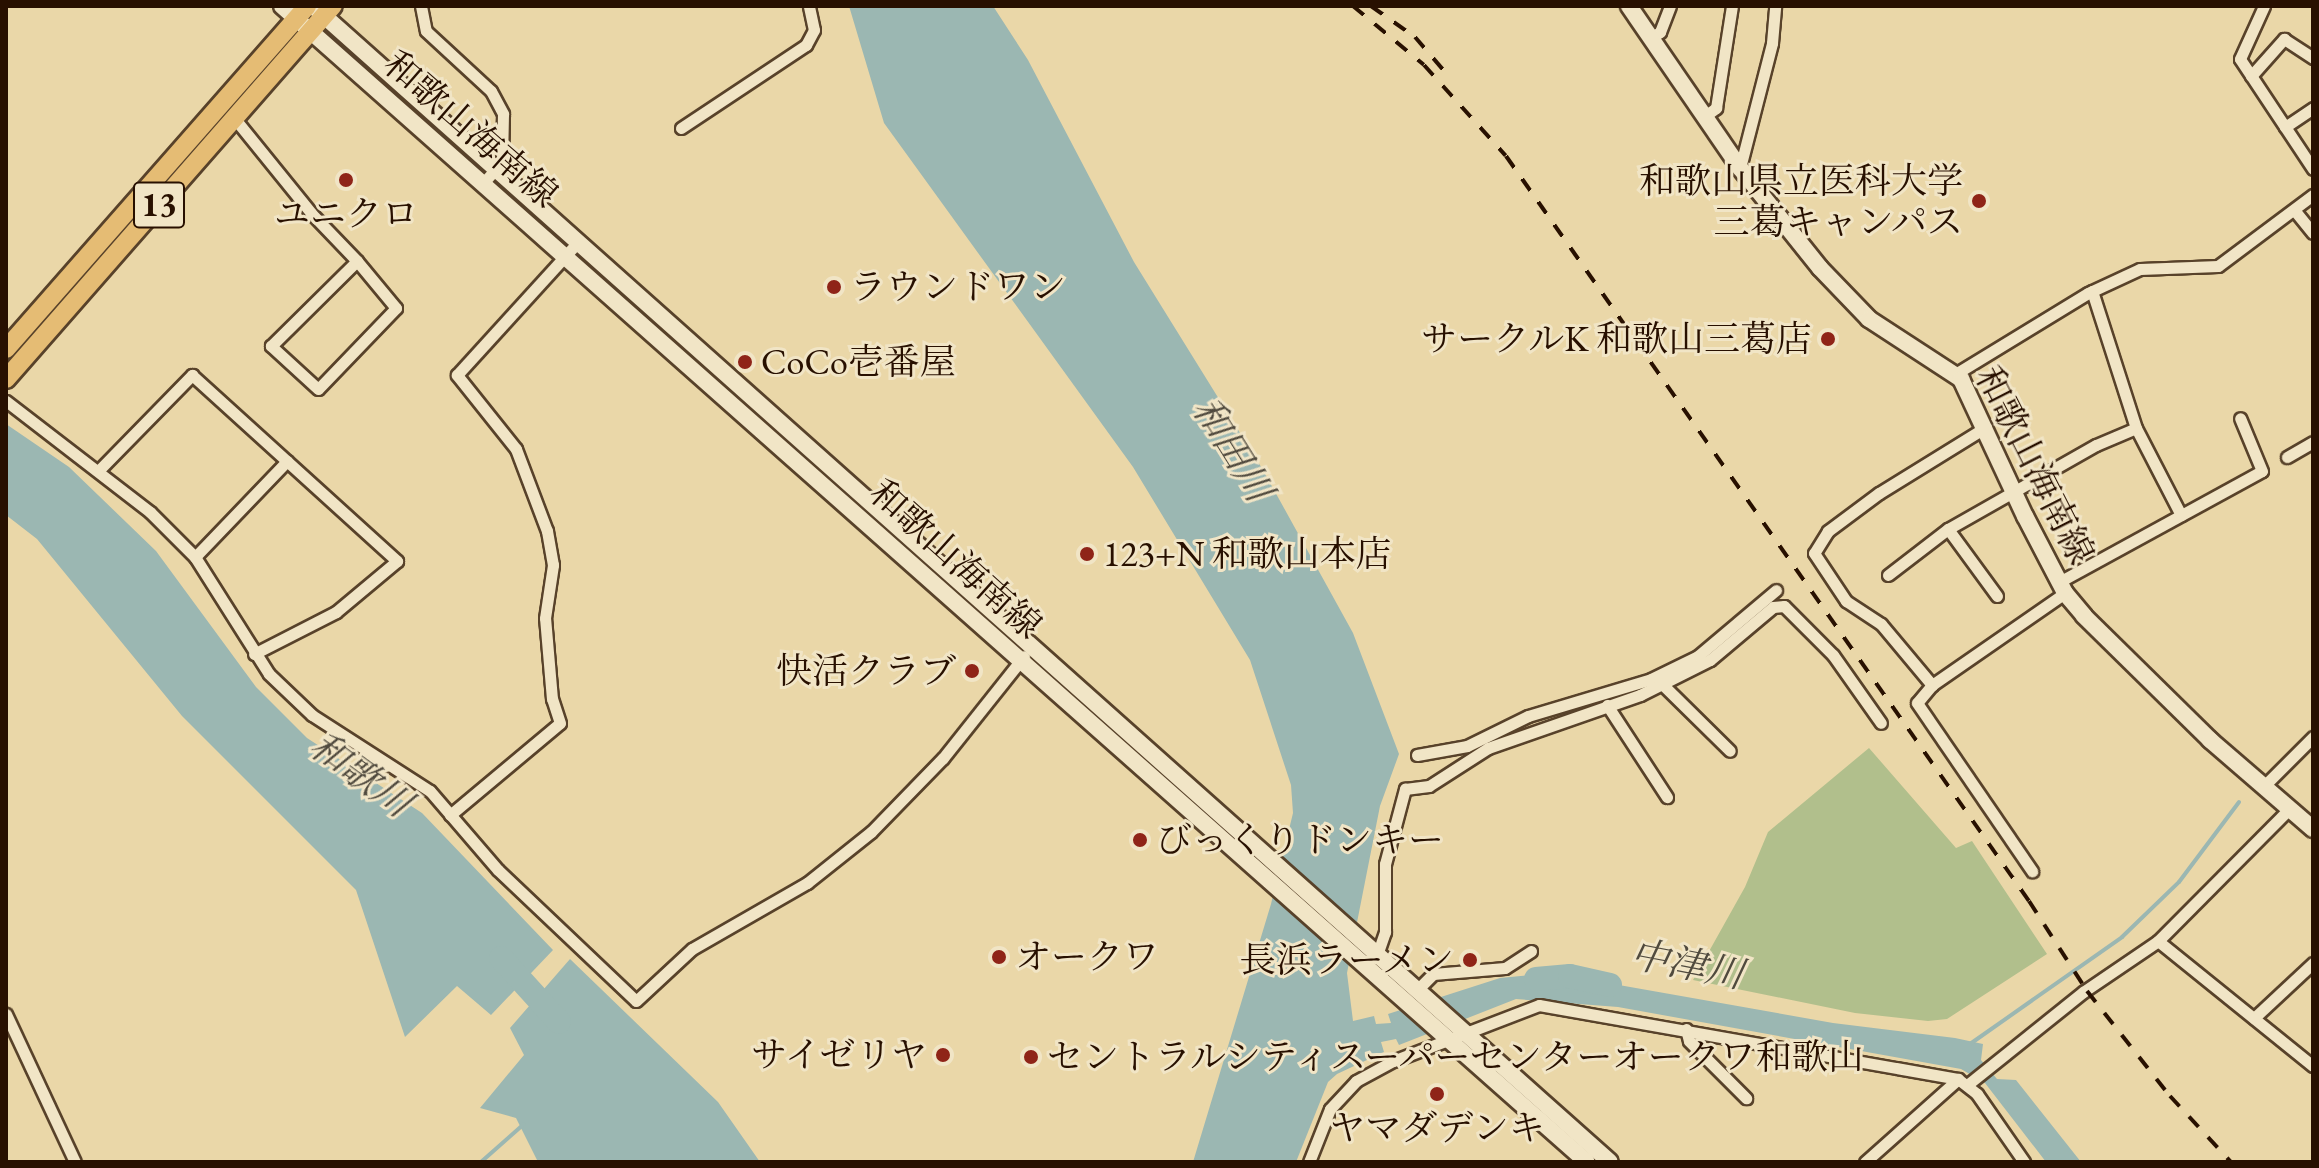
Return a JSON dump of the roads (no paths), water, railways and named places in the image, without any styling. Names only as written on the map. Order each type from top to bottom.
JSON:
[{"type":"main road","name":"和歌山海南線","points":[[1629,6],[1740,168],[1869,319],[1957,373],[2062,587],[2116,650],[2288,810],[2313,829]]},
{"type":"main road","name":"13","points":[[6,379],[311,32],[309,10]]},
{"type":"main road","name":"13","points":[[6,349],[309,10]]},
{"type":"main road","name":"和歌山海南線","points":[[309,10],[571,249],[1026,653],[1265,876],[1412,993],[1587,1162]]},
{"type":"main road","name":"和歌山海南線","points":[[311,32],[490,175]]},
{"type":"main road","name":"和歌山海南線","points":[[1026,653],[1269,858],[1369,957]]},
{"type":"main road","name":"和歌山海南線","points":[[1453,1033],[1610,1162]]},
{"type":"street","points":[[309,10],[347,6]]},
{"type":"street","points":[[421,6],[426,31],[491,91],[503,114],[502,162],[490,175]]},
{"type":"street","points":[[681,128],[806,45],[814,30],[809,6]]},
{"type":"street","points":[[1651,38],[1660,32],[1670,6]]},
{"type":"street","points":[[1705,116],[1716,108],[1732,6]]},
{"type":"street","points":[[1740,168],[1772,43],[1775,6]]},
{"type":"street","points":[[2264,6],[2240,59],[2313,169]]},
{"type":"street","points":[[2251,76],[2284,39],[2313,58]]},
{"type":"street","points":[[2285,127],[2313,108]]},
{"type":"street","points":[[235,119],[357,261],[396,308],[318,389],[271,346],[357,261]]},
{"type":"street","points":[[1957,373],[2092,291],[2140,269],[2218,266],[2313,195]]},
{"type":"street","points":[[2295,211],[2313,233]]},
{"type":"street","points":[[450,815],[560,723],[552,699],[545,618],[553,565],[547,531],[516,449],[457,375],[571,249]]},
{"type":"street","points":[[2092,291],[2136,428],[2181,515]]},
{"type":"street","points":[[100,469],[192,375],[397,561],[336,612],[254,654]]},
{"type":"street","points":[[6,401],[100,469],[195,557],[254,654],[312,715],[430,791],[498,870],[636,1001],[692,949],[807,883],[871,832],[943,758],[1026,653]]},
{"type":"street","points":[[2032,871],[1917,703],[1932,685],[2062,587],[2181,515],[2262,471],[2240,418]]},
{"type":"street","points":[[1932,685],[1881,624],[1846,601],[1814,553],[1828,531],[1879,493],[1986,427]]},
{"type":"street","points":[[1888,575],[1948,529],[2012,490],[2136,428]]},
{"type":"street","points":[[2287,457],[2313,442]]},
{"type":"street","points":[[195,557],[287,461]]},
{"type":"street","points":[[1948,529],[1997,596]]},
{"type":"street","points":[[1417,755],[1467,746],[1528,716],[1651,679],[1698,656],[1776,590]]},
{"type":"street","points":[[1369,957],[1385,932],[1385,864],[1405,789],[1429,786],[1488,748],[1662,684],[1710,660],[1773,607],[1784,606],[1833,655],[1881,723]]},
{"type":"street","points":[[1662,684],[1730,751]]},
{"type":"street","points":[[1607,705],[1667,797]]},
{"type":"street","points":[[2263,787],[2313,737]]},
{"type":"street","points":[[1865,1162],[1965,1081],[2158,941],[2288,810]]},
{"type":"street","points":[[2158,941],[2313,1066]]},
{"type":"street","points":[[1412,993],[1433,974],[1505,968],[1531,951]]},
{"type":"street","points":[[2254,1018],[2313,963]]},
{"type":"street","points":[[1309,1162],[1330,1109],[1344,1091],[1393,1061],[1453,1033],[1539,1005],[1965,1081],[2024,1162]]},
{"type":"street","points":[[6,1014],[75,1162]]},
{"type":"street","points":[[1686,1029],[1689,1041],[1746,1098]]},
{"type":"street","points":[[6,1048],[17,1037]]},
{"type":"water","name":"和田川","points":[[849,6],[993,6],[1028,60],[1134,262],[1263,470],[1353,633],[1399,754],[1380,806],[1347,973],[1353,1021],[1374,1016],[1376,1024],[1391,1023],[1388,1014],[1500,978],[1551,973],[1833,1023],[1955,1038],[1983,1044],[1981,1060],[1997,1079],[2016,1080],[2081,1162],[2046,1162],[1985,1083],[1961,1069],[1618,1007],[1516,999],[1399,1045],[1396,1039],[1381,1042],[1384,1052],[1337,1074],[1328,1082],[1296,1162],[1193,1162],[1271,904],[1293,813],[1291,785],[1250,660],[1133,467],[884,123]]},
{"type":"water","points":[[6,424],[69,467],[156,551],[256,687],[307,738],[422,813],[553,950],[491,1015],[457,986],[405,1037],[356,890],[182,716],[37,539],[6,515]]},
{"type":"water","points":[[570,959],[718,1102],[760,1162],[538,1162],[516,1118],[480,1108],[524,1055],[510,1028]]},
{"type":"waterway","points":[[1970,1044],[2122,937],[2179,882],[2239,802]]},
{"type":"waterway","name":"和歌川","points":[[501,958],[559,1022]]},
{"type":"waterway","name":"中津川","points":[[1536,979],[1570,976],[1610,985]]},
{"type":"waterway","points":[[481,1162],[524,1124]]},
{"type":"railway","points":[[1353,6],[1424,65],[1506,156],[2029,901],[2087,991],[2170,1096],[2231,1162]]},
{"type":"railway","points":[[1371,6],[1415,37],[1445,72]]},
{"type":"place","name":"ユニクロ","points":[[346,180]]},
{"type":"place","name":"和歌山県立医科大学 三葛キャンパス","points":[[1979,201]]},
{"type":"place","name":"ラウンドワン","points":[[834,287]]},
{"type":"place","name":"サークルK 和歌山三葛店","points":[[1828,339]]},
{"type":"place","name":"CoCo壱番屋","points":[[745,362]]},
{"type":"place","name":"123+N 和歌山本店","points":[[1087,554]]},
{"type":"place","name":"快活クラブ","points":[[972,671]]},
{"type":"place","name":"びっくりドンキー","points":[[1140,840]]},
{"type":"place","name":"オークワ","points":[[999,957]]},
{"type":"place","name":"長浜ラーメン","points":[[1470,960]]},
{"type":"place","name":"サイゼリヤ","points":[[943,1055]]},
{"type":"place","name":"セントラルシティスーパーセンターオークワ和歌山","points":[[1031,1057]]},
{"type":"place","name":"ヤマダデンキ","points":[[1437,1094]]}]
